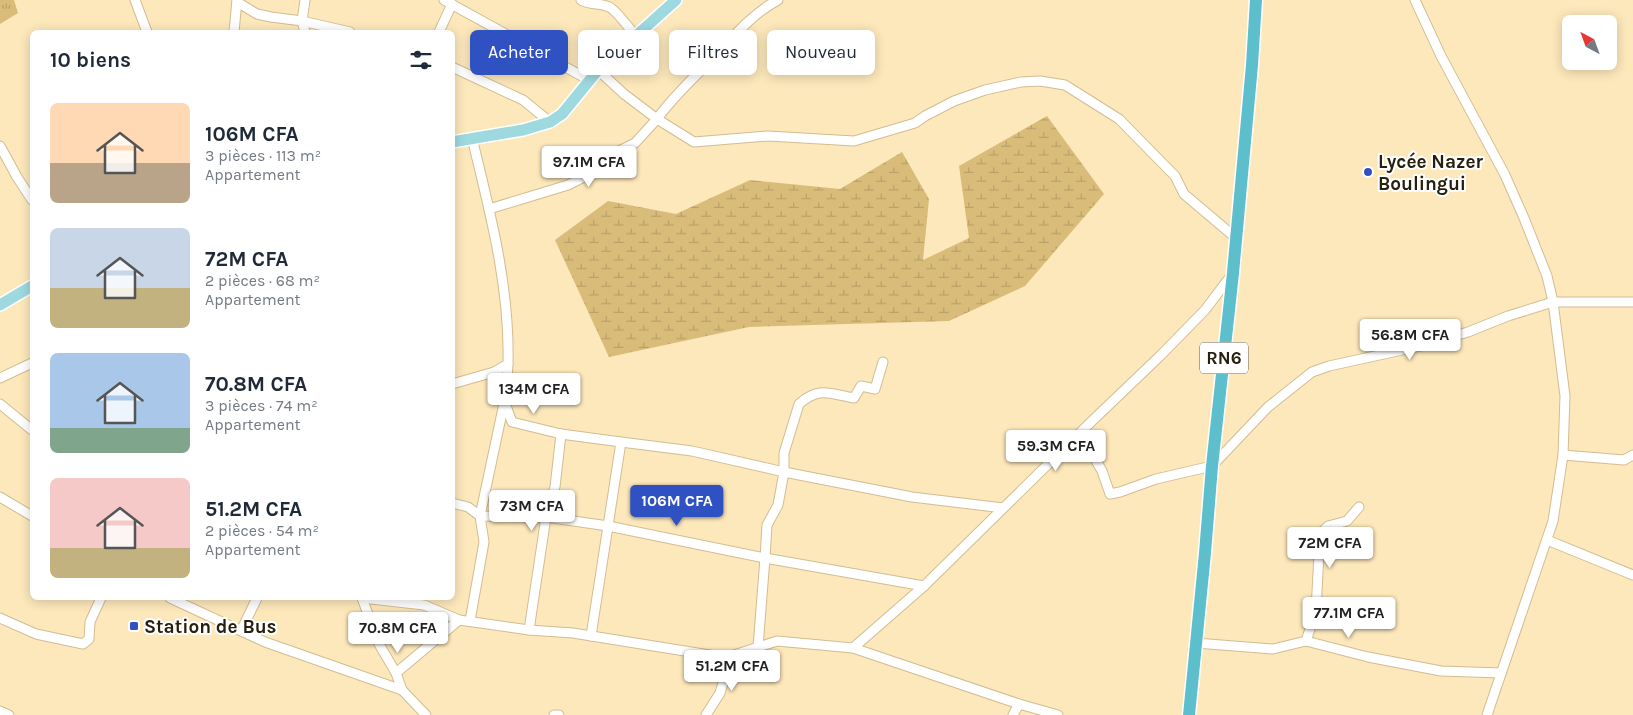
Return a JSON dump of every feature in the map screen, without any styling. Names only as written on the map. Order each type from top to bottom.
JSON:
[{"type":"highway","name":"RN6","points":[[1189,715],[1212,466],[1233,273],[1256,0]]},
{"type":"main road","points":[[642,30],[676,0]]},
{"type":"main road","points":[[455,141],[523,130],[550,122],[562,114],[594,75]]},
{"type":"main road","points":[[0,305],[30,287]]},
{"type":"street","points":[[135,0],[146,30]]},
{"type":"street","points":[[304,30],[302,21],[305,0]]},
{"type":"street","points":[[581,0],[587,4],[603,5],[611,8],[630,30]]},
{"type":"street","points":[[489,209],[568,185],[582,178],[589,162],[596,157],[616,152],[635,144],[670,101],[736,34],[759,13],[778,0]]},
{"type":"street","points":[[1414,0],[1505,175],[1547,276],[1553,302],[1565,396],[1563,455],[1553,521],[1487,715]]},
{"type":"street","points":[[234,30],[238,1],[257,14],[302,21],[341,30]]},
{"type":"street","points":[[440,30],[448,2],[589,80]]},
{"type":"street","points":[[455,68],[523,100],[550,122]]},
{"type":"street","points":[[603,75],[624,94],[657,119],[694,142],[768,136],[854,141],[915,123],[924,116],[954,101],[985,90],[1021,82],[1040,81],[1065,85],[1119,119],[1175,176],[1184,194],[1236,238]]},
{"type":"street","points":[[472,138],[495,232],[506,306],[509,335],[506,406],[512,422],[561,434],[701,453],[784,472],[912,497],[1003,508]]},
{"type":"street","points":[[0,146],[30,197]]},
{"type":"street","points":[[853,648],[924,586],[1168,348],[1205,310],[1233,273]]},
{"type":"street","points":[[1091,452],[1102,471],[1110,494],[1120,492],[1156,479],[1212,466],[1268,407],[1312,372],[1329,366],[1386,355],[1424,345],[1553,302],[1633,302]]},
{"type":"street","points":[[758,647],[767,525],[778,505],[784,472],[784,453],[799,404],[820,392],[854,398],[861,386],[875,389],[883,362]]},
{"type":"street","points":[[0,378],[30,364]]},
{"type":"street","points":[[455,383],[494,372],[508,364]]},
{"type":"street","points":[[470,621],[484,542],[480,516],[506,394]]},
{"type":"street","points":[[0,404],[30,428]]},
{"type":"street","points":[[529,630],[546,517],[555,487],[561,434]]},
{"type":"street","points":[[591,636],[622,442]]},
{"type":"street","points":[[1563,455],[1624,460],[1633,456]]},
{"type":"street","points":[[0,497],[30,515]]},
{"type":"street","points":[[455,504],[468,506],[480,516],[546,517],[608,526],[753,554],[765,558],[924,586]]},
{"type":"street","points":[[1306,641],[1316,611],[1320,534],[1328,526],[1347,521],[1359,508]]},
{"type":"street","points":[[1547,540],[1633,575]]},
{"type":"street","points":[[0,618],[36,634],[83,644],[89,639],[90,622],[100,600]]},
{"type":"street","points":[[174,600],[265,642],[402,690]]},
{"type":"street","points":[[241,631],[256,600]]},
{"type":"street","points":[[363,600],[379,644],[396,673],[402,690],[426,715]]},
{"type":"street","points":[[380,600],[424,605],[459,620],[529,630],[591,636],[708,656],[731,656],[777,641],[853,648],[1019,704],[1058,715]]},
{"type":"street","points":[[396,673],[459,620]]},
{"type":"street","points":[[1196,643],[1273,649],[1306,641],[1368,657],[1441,671],[1501,673]]},
{"type":"street","points":[[706,715],[720,693],[731,656]]},
{"type":"street","points":[[1013,715],[1019,704]]},
{"type":"street","points":[[0,711],[9,715]]},
{"type":"street","points":[[554,715],[559,715]]},
{"type":"green space","points":[[0,0],[14,0],[18,13],[0,24]]},
{"type":"green space","points":[[1047,116],[1104,194],[1025,286],[949,321],[749,327],[609,357],[555,240],[608,201],[676,214],[750,180],[840,189],[902,152],[929,199],[923,260],[969,238],[959,166]]},
{"type":"place","name":"Lycée Nazer Boulingui","points":[[1368,172]]},
{"type":"place","name":"Station de Bus","points":[[134,626]]}]
